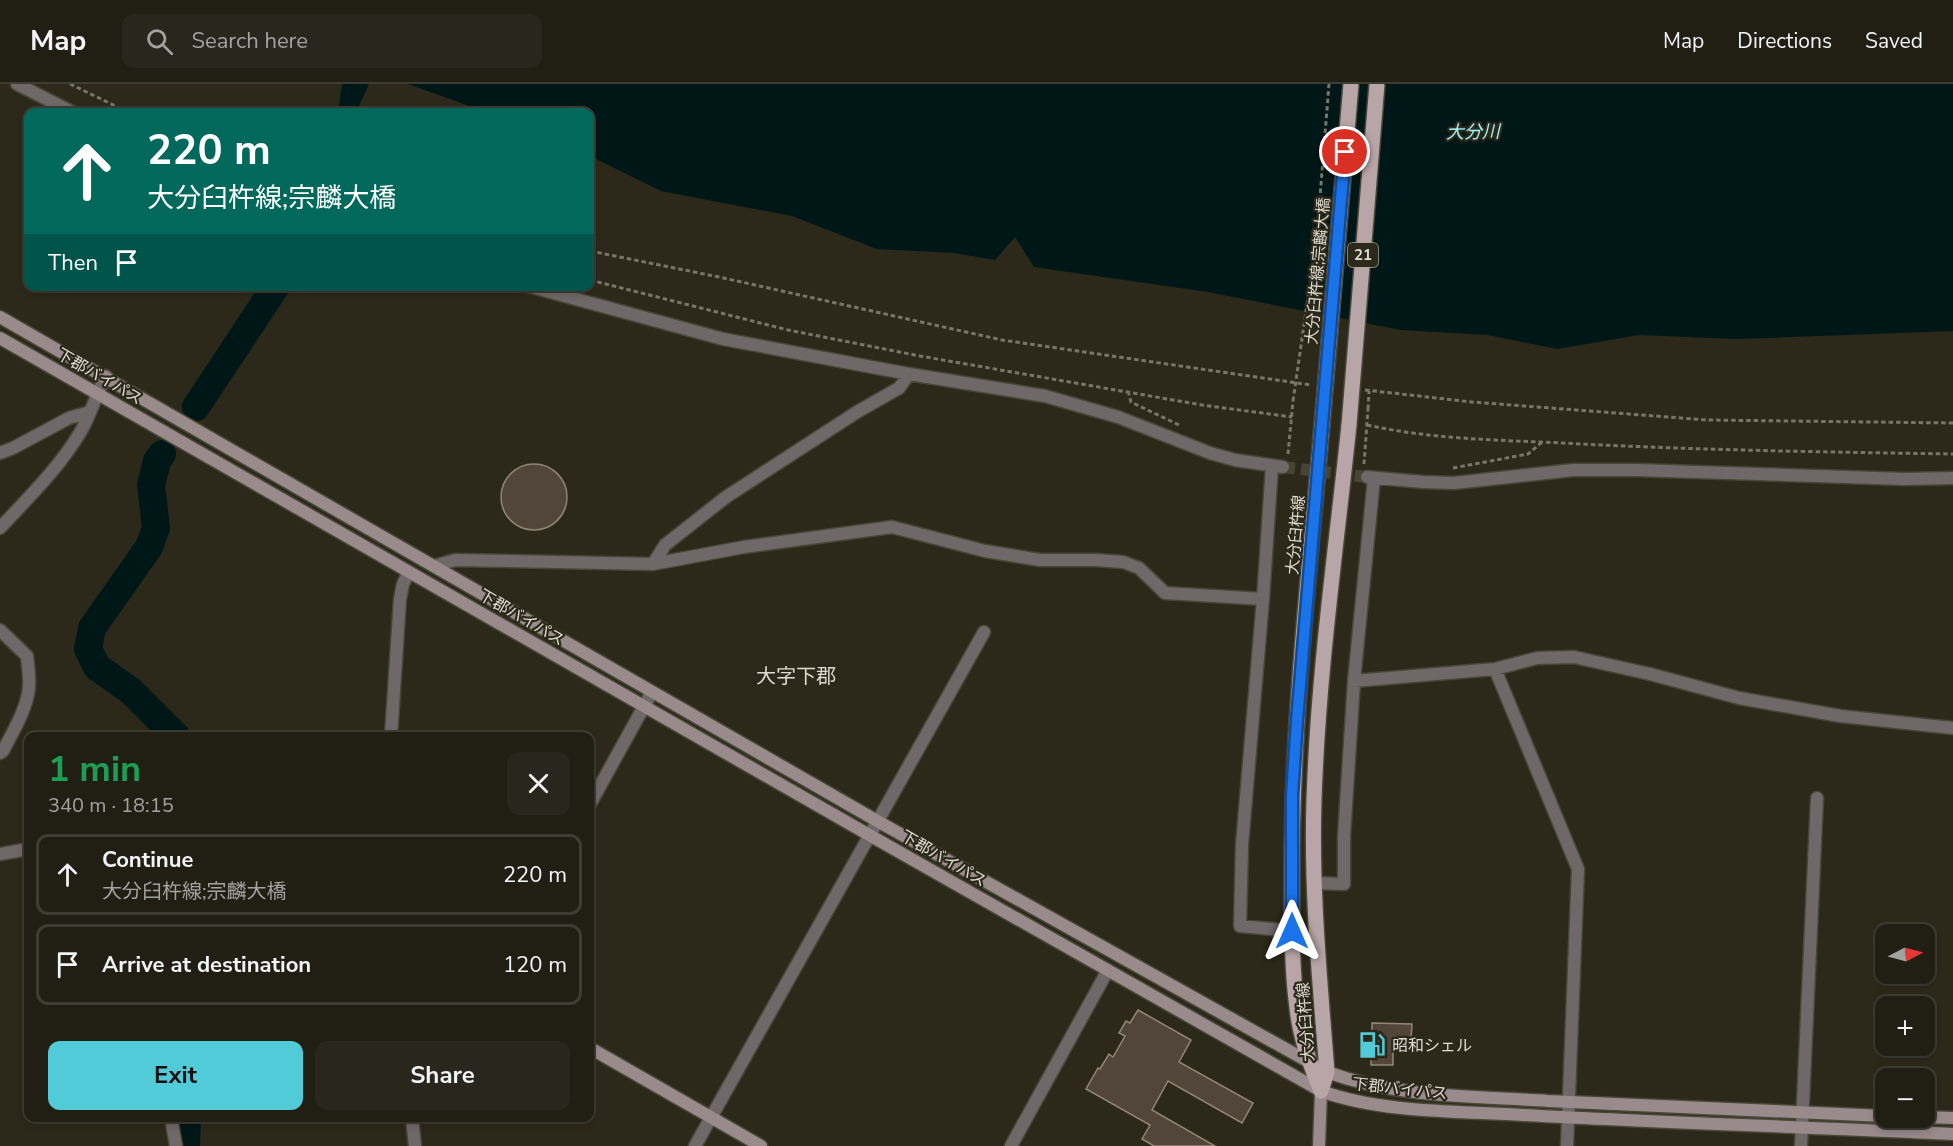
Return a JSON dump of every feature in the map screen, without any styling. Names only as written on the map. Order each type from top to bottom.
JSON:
[{"type":"main road","name":"大分臼杵線;宗麟大橋","points":[[1322,425],[1351,84]]},
{"type":"main road","name":"大分臼杵線","points":[[1321,1091],[1327,1072],[1318,950],[1314,802],[1320,700],[1350,425],[1377,84]]},
{"type":"main road","name":"大分臼杵線","points":[[1321,1091],[1309,1062],[1297,1009],[1292,931],[1292,795],[1322,425]]},
{"type":"street","points":[[17,84],[64,108]]},
{"type":"street","points":[[546,291],[723,339],[909,374],[1046,396],[1118,417],[1210,453],[1235,460],[1278,467],[1263,599],[1242,845],[1240,926],[1292,931]]},
{"type":"street","name":"下郡バイパス","points":[[0,317],[879,822],[1327,1072],[1397,1091],[1570,1102],[1875,1116]]},
{"type":"street","name":"下郡バイパス","points":[[0,338],[1321,1091],[1354,1102],[1398,1107],[1569,1118],[1953,1134]]},
{"type":"street","points":[[653,564],[665,545],[726,497],[857,412],[899,388],[909,374]]},
{"type":"street","points":[[0,528],[59,461],[80,432],[106,376]]},
{"type":"street","points":[[0,453],[69,418],[90,412]]},
{"type":"street","points":[[1315,883],[1344,884],[1344,836],[1354,681],[1371,477],[1454,483],[1573,470],[1636,470],[1905,479],[1953,478]]},
{"type":"street","points":[[434,566],[455,560],[653,564],[744,547],[892,527],[985,551],[1040,560],[1123,562],[1139,568],[1165,593],[1263,599]]},
{"type":"street","points":[[391,732],[400,599],[403,584],[409,572]]},
{"type":"street","points":[[0,630],[27,656],[29,672],[28,693],[19,719],[0,753]]},
{"type":"street","points":[[696,1146],[984,632]]},
{"type":"street","points":[[1354,681],[1495,669],[1537,658],[1574,657],[1650,674],[1739,698],[1840,716],[1953,728]]},
{"type":"street","points":[[1495,669],[1578,869],[1568,1146]]},
{"type":"street","points":[[594,797],[652,692]]},
{"type":"street","points":[[1801,1146],[1817,798]]},
{"type":"street","points":[[0,854],[24,850]]},
{"type":"street","points":[[1011,1146],[1108,970]]},
{"type":"street","points":[[594,1050],[761,1146]]},
{"type":"street","points":[[1319,1146],[1321,1091]]},
{"type":"street","points":[[1935,1117],[1953,1118]]},
{"type":"street","points":[[172,1122],[176,1146]]},
{"type":"street","points":[[412,1122],[415,1146]]},
{"type":"path","points":[[70,84],[120,108]]},
{"type":"path","points":[[1293,401],[1317,235],[1329,84]]},
{"type":"path","points":[[594,252],[1002,340],[1311,385]]},
{"type":"path","points":[[594,281],[788,330],[920,356],[1202,405],[1292,417]]},
{"type":"path","points":[[1357,390],[1472,402],[1707,420],[1953,423]]},
{"type":"path","points":[[1128,391],[1131,402],[1179,425]]},
{"type":"path","points":[[1367,425],[1454,437],[1702,450],[1953,454]]},
{"type":"path","points":[[1452,468],[1528,454],[1542,442]]},
{"type":"water","points":[[342,84],[369,84],[358,108],[339,108]]},
{"type":"water","name":"大分川","points":[[408,84],[1953,84],[1953,331],[1736,339],[1639,335],[1557,349],[1488,335],[1401,330],[1208,292],[1034,267],[1015,237],[995,260],[954,253],[877,249],[792,216],[661,191],[594,158],[594,108],[475,108]]},
{"type":"building","points":[[534,464],[546,467],[557,474],[564,485],[567,497],[564,509],[557,520],[546,527],[534,530],[522,527],[511,520],[504,509],[501,497],[504,485],[511,474],[522,467]]},
{"type":"building","points":[[1138,1010],[1191,1040],[1179,1062],[1253,1103],[1242,1123],[1168,1081],[1152,1110],[1215,1146],[1154,1146],[1142,1139],[1150,1125],[1086,1089],[1109,1054],[1113,1057],[1125,1036],[1119,1033],[1126,1021],[1130,1023]]},
{"type":"building","points":[[1372,1023],[1412,1024],[1411,1040],[1393,1040],[1393,1065],[1371,1065]]},
{"type":"waterway","points":[[196,407],[273,291]]},
{"type":"waterway","points":[[162,454],[157,461],[151,485],[156,528],[149,547],[92,628],[88,649],[97,667],[131,691],[172,732]]},
{"type":"waterway","points":[[186,1146],[187,1122]]},
{"type":"tunnel","points":[[1283,467],[1367,477]]},
{"type":"place","name":"昭和シェル","points":[[1372,1045]]},
{"type":"district","name":"大字下郡","points":[[796,676]]},
{"type":"route","points":[[1292,931],[1292,795],[1297,720],[1345,152]]}]
